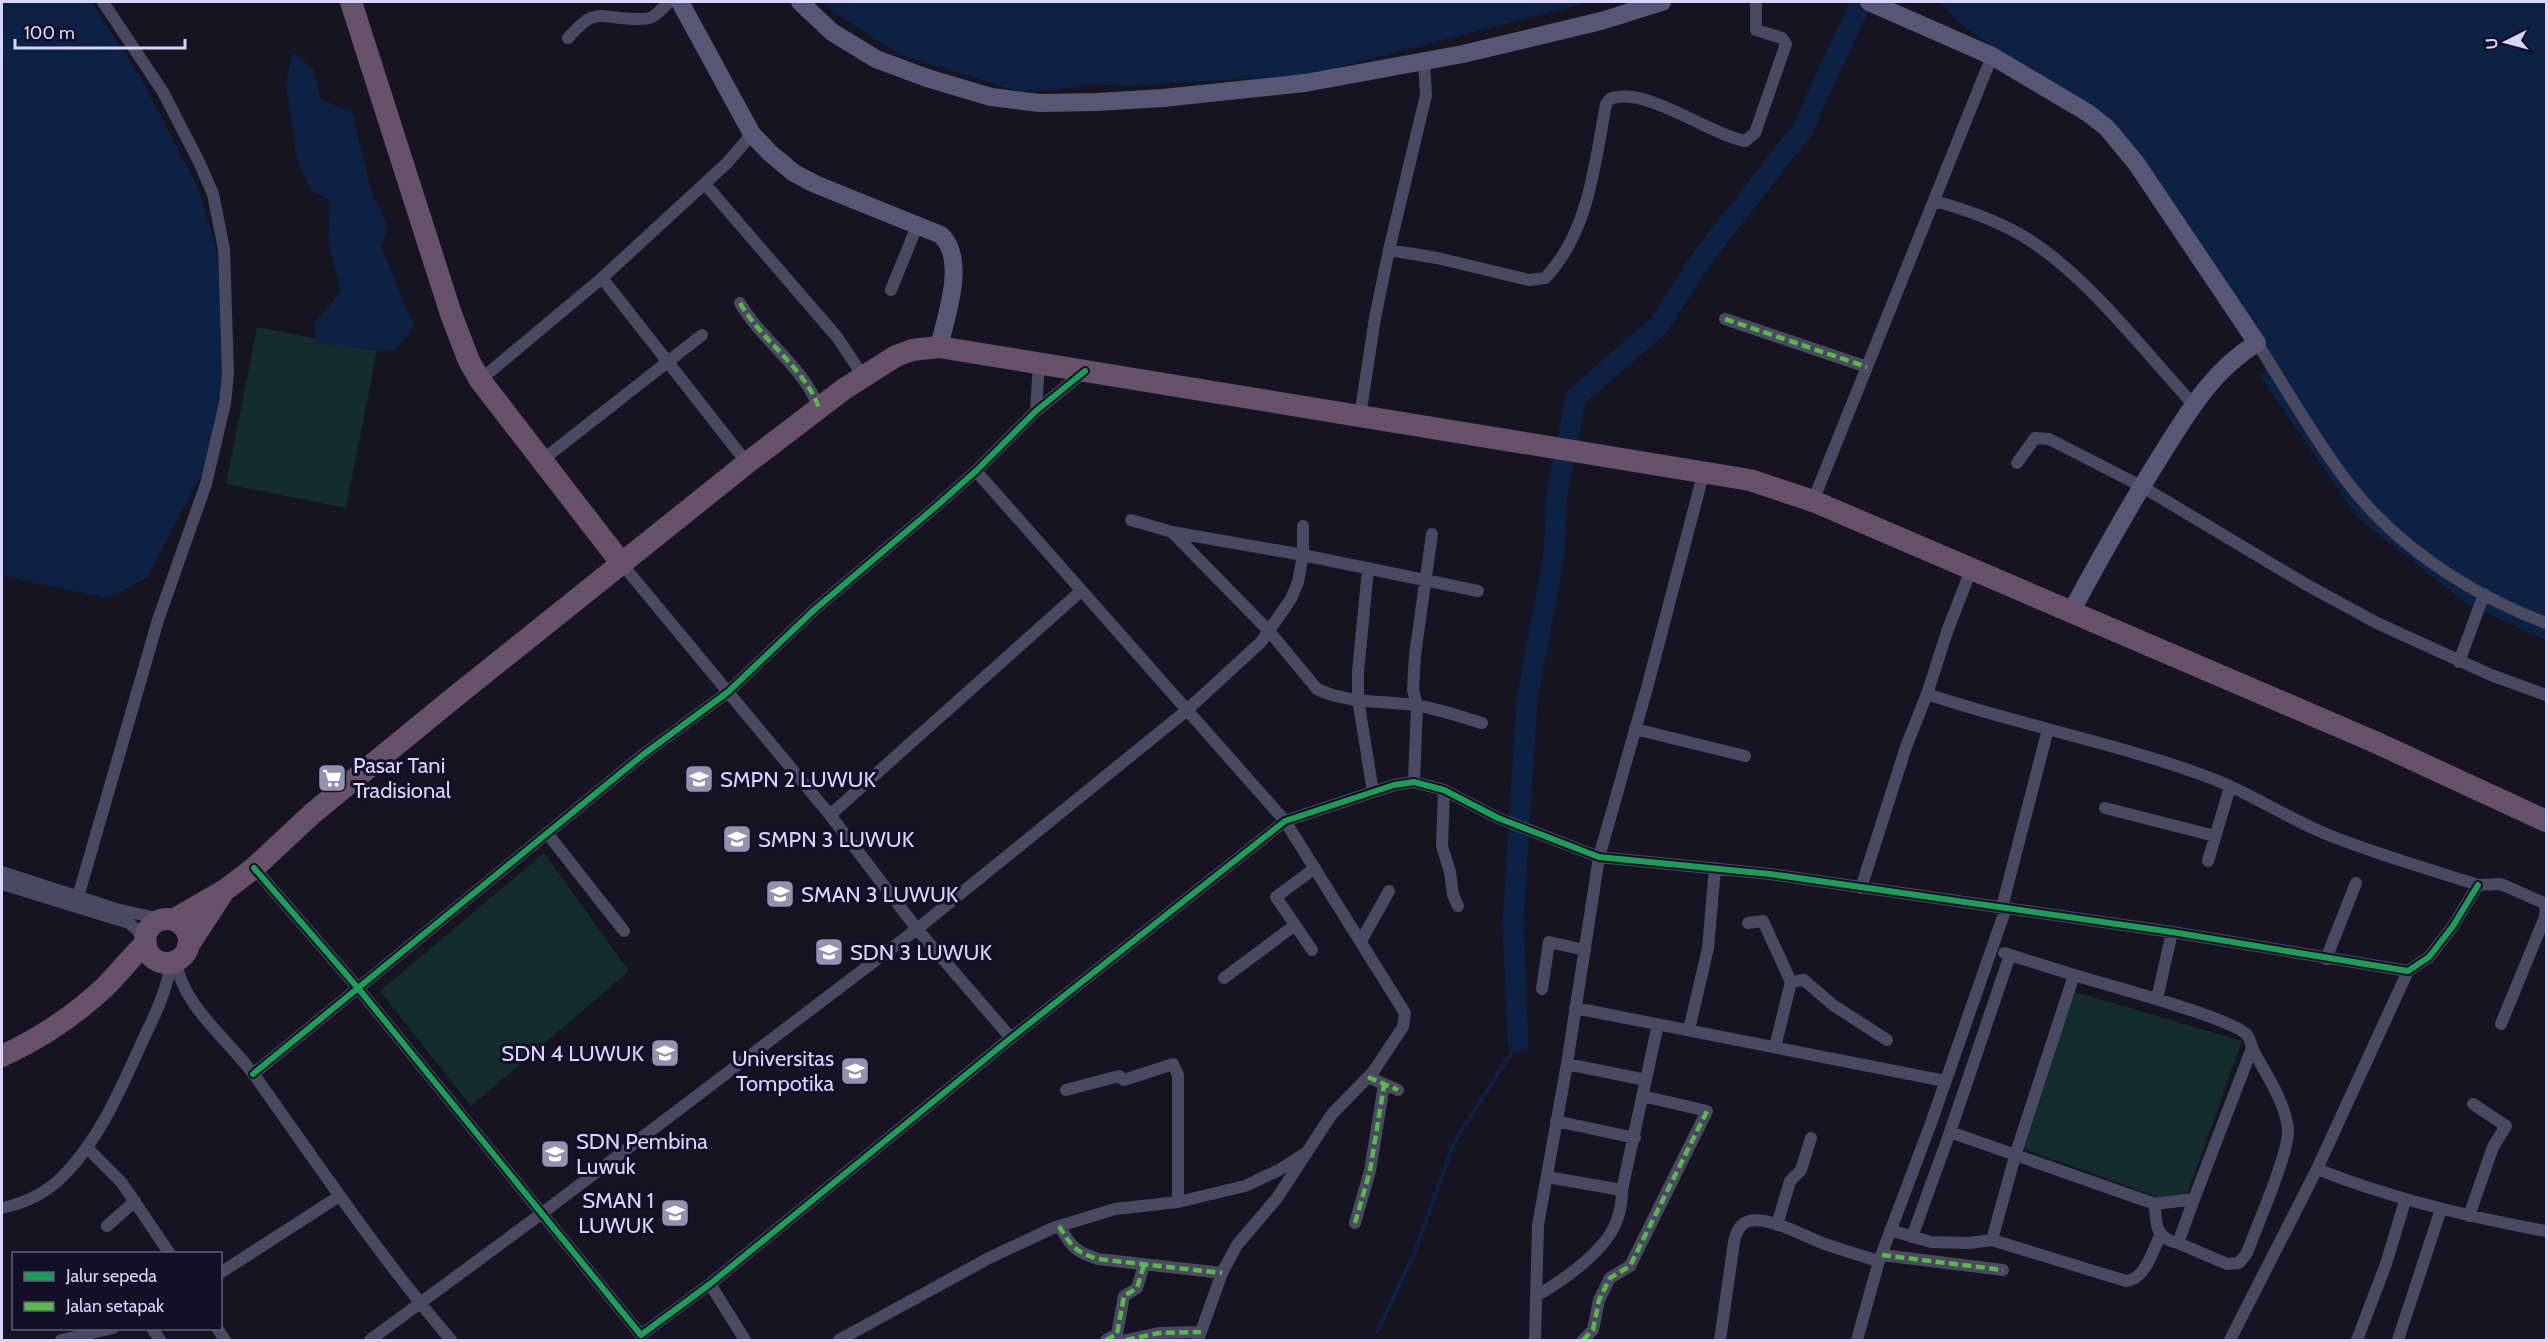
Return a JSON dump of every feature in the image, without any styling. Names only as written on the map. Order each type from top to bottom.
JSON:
[{"type":"highway","points":[[351,2],[451,314],[469,361],[480,380],[541,461],[622,564]]},
{"type":"highway","points":[[2,1056],[46,1032],[106,986],[146,941],[152,926],[170,920],[225,890],[254,868],[313,813],[747,463],[819,408],[863,376],[896,356],[912,350],[939,347],[1750,480],[1813,501],[2375,742],[2547,821]]},
{"type":"highway","points":[[106,986],[174,958],[225,890]]},
{"type":"highway","points":[[170,920],[179,923],[187,933],[174,958]]},
{"type":"highway","points":[[146,941],[148,952],[174,958]]},
{"type":"street","points":[[78,897],[158,620],[206,484],[225,403],[228,374],[224,249],[213,194],[195,152],[163,92],[103,2]]},
{"type":"street","points":[[568,38],[584,20],[594,16],[601,14],[640,20],[651,17],[669,2]]},
{"type":"street","points":[[680,2],[752,134],[770,153],[794,173],[815,184],[941,236],[949,243],[953,256],[953,283],[939,347]]},
{"type":"street","points":[[800,2],[832,32],[876,59],[927,78],[1011,101],[1097,102],[1163,98],[1305,83],[1424,61],[1591,23],[1662,2]]},
{"type":"street","points":[[1389,250],[1437,258],[1529,280],[1545,278],[1568,248],[1577,227],[1586,203],[1606,104],[1615,97],[1636,98],[1651,102],[1730,138],[1745,141],[1751,139],[1786,44],[1782,38],[1756,30],[1754,26],[1758,10],[1756,2]]},
{"type":"street","points":[[1874,4],[1992,56],[2088,113],[2117,137],[2323,446],[2370,509],[2388,527],[2441,568],[2521,614],[2547,623]]},
{"type":"street","points":[[1813,501],[1992,56]]},
{"type":"street","points":[[1360,416],[1375,318],[1426,95],[1424,61]]},
{"type":"street","points":[[480,380],[602,278],[705,184],[733,157],[752,134]]},
{"type":"street","points":[[705,184],[837,337],[863,376]]},
{"type":"street","points":[[1934,201],[1995,221],[2024,237],[2060,263],[2100,302],[2193,404]]},
{"type":"street","points":[[891,290],[917,226]]},
{"type":"street","points":[[602,278],[747,463]]},
{"type":"street","points":[[740,303],[747,315],[814,395],[819,408]]},
{"type":"street","points":[[1725,319],[1867,367]]},
{"type":"street","points":[[541,461],[702,335]]},
{"type":"street","points":[[2071,612],[2141,486],[2193,404],[2217,375],[2257,344]]},
{"type":"street","points":[[1036,411],[1039,363]]},
{"type":"street","points":[[253,1074],[644,754],[728,692],[814,610],[976,471],[1036,411],[1085,371]]},
{"type":"street","points":[[2018,463],[2035,438],[2049,439],[2141,486],[2307,585],[2377,623],[2459,662],[2547,694]]},
{"type":"street","points":[[976,471],[1285,821],[1401,1006],[1406,1018],[1403,1027],[1368,1077],[1332,1114],[1277,1198],[1237,1245],[1222,1273],[1199,1336],[1159,1333],[1126,1341]]},
{"type":"street","points":[[1535,1341],[1538,1225],[1567,1064],[1599,857],[1704,471]]},
{"type":"street","points":[[1131,520],[1172,532],[1303,555],[1425,582],[1478,591]]},
{"type":"street","points":[[370,1341],[917,929],[1186,711],[1269,631],[1291,599],[1298,582],[1303,555],[1303,526]]},
{"type":"street","points":[[1172,532],[1269,631],[1317,689],[1358,699],[1417,705],[1482,723]]},
{"type":"street","points":[[1414,782],[1417,705],[1413,681],[1432,534]]},
{"type":"street","points":[[622,564],[830,815],[917,929],[1011,1038]]},
{"type":"street","points":[[1368,569],[1358,699],[1373,792]]},
{"type":"street","points":[[1861,888],[1906,747],[1971,570]]},
{"type":"street","points":[[830,815],[1081,591]]},
{"type":"street","points":[[2459,662],[2484,594]]},
{"type":"street","points":[[1927,694],[1980,712],[2048,729],[2180,768],[2230,787],[2331,836],[2478,885],[2501,884],[2546,904],[2545,917],[2501,1024]]},
{"type":"street","points":[[1635,729],[1745,756]]},
{"type":"street","points":[[1857,1341],[1890,1230],[1992,949],[2048,729]]},
{"type":"street","points":[[254,868],[358,988],[638,1338],[710,1284],[1011,1038],[1285,821],[1394,785],[1414,782],[1444,790],[1498,818],[1599,857],[1715,868],[2004,908],[2172,932],[2408,971]]},
{"type":"street","points":[[2208,861],[2230,787]]},
{"type":"street","points":[[1444,790],[1442,846],[1450,872],[1453,895],[1458,906]]},
{"type":"street","points":[[2105,808],[2215,836]]},
{"type":"street","points":[[547,833],[624,931]]},
{"type":"street","points":[[1312,950],[1276,897],[1315,868]]},
{"type":"street","points":[[1689,1030],[1708,948],[1715,868]]},
{"type":"street","points":[[2,872],[136,914],[170,920]]},
{"type":"street","points":[[2326,959],[2356,883]]},
{"type":"street","points":[[2,884],[129,923],[146,941]]},
{"type":"street","points":[[2230,1341],[2317,1169],[2408,971],[2429,957],[2453,926],[2478,885]]},
{"type":"street","points":[[1361,941],[1389,891]]},
{"type":"street","points":[[1748,923],[1763,921],[1791,982],[1775,1047]]},
{"type":"street","points":[[1224,978],[1295,925]]},
{"type":"street","points":[[2157,999],[2172,932]]},
{"type":"street","points":[[1542,989],[1549,942],[1585,950]]},
{"type":"street","points":[[1992,949],[2157,999],[2231,1025],[2248,1036],[2284,1112],[2288,1130],[2282,1157],[2247,1253],[2239,1263],[2227,1264],[2168,1241],[2160,1236],[2155,1204]]},
{"type":"street","points":[[1912,1237],[2010,955]]},
{"type":"street","points":[[174,958],[185,992],[253,1074],[338,1197],[451,1341]]},
{"type":"street","points":[[2,1208],[26,1201],[42,1193],[65,1174],[87,1148],[123,1085],[162,998],[174,958]]},
{"type":"street","points":[[1992,1240],[2015,1156],[2074,975]]},
{"type":"street","points":[[1791,982],[1804,980],[1833,1005],[1887,1040]]},
{"type":"street","points":[[1575,1008],[1946,1081]]},
{"type":"street","points":[[1536,1296],[1568,1275],[1606,1239],[1618,1218],[1658,1024]]},
{"type":"street","points":[[2178,1244],[2253,1048]]},
{"type":"street","points":[[1066,1090],[1119,1076],[1124,1080],[1173,1064],[1178,1075],[1178,1202]]},
{"type":"street","points":[[1567,1064],[1646,1080]]},
{"type":"street","points":[[1368,1077],[1398,1090]]},
{"type":"street","points":[[1355,1223],[1370,1171],[1384,1085]]},
{"type":"street","points":[[1583,1341],[1593,1330],[1599,1300],[1610,1278],[1630,1266],[1707,1111],[1642,1096]]},
{"type":"street","points":[[2469,1216],[2493,1147],[2506,1125],[2473,1104]]},
{"type":"street","points":[[1556,1121],[1635,1138]]},
{"type":"street","points":[[1950,1132],[2155,1204],[2194,1199]]},
{"type":"street","points":[[1777,1225],[1790,1181],[1801,1170],[1811,1138]]},
{"type":"street","points":[[87,1148],[103,1162],[135,1201],[169,1252]]},
{"type":"street","points":[[839,1341],[989,1258],[1059,1226],[1115,1209],[1178,1202],[1245,1186],[1279,1170],[1304,1154]]},
{"type":"street","points":[[2317,1169],[2405,1201],[2547,1231]]},
{"type":"street","points":[[1547,1177],[1622,1190]]},
{"type":"street","points":[[222,1272],[338,1197]]},
{"type":"street","points":[[107,1226],[135,1201]]},
{"type":"street","points":[[2357,1341],[2386,1264],[2405,1201]]},
{"type":"street","points":[[2398,1340],[2441,1209]]},
{"type":"street","points":[[1720,1341],[1737,1230],[1746,1222],[1757,1220],[1777,1225],[1881,1258],[2003,1270]]},
{"type":"street","points":[[1059,1226],[1072,1247],[1080,1253],[1098,1259],[1222,1273]]},
{"type":"street","points":[[1890,1230],[1941,1242],[1992,1240],[2126,1281],[2137,1278],[2148,1262],[2160,1236]]},
{"type":"street","points":[[1106,1341],[1117,1334],[1124,1296],[1137,1288],[1144,1265]]},
{"type":"street","points":[[710,1284],[745,1341]]},
{"type":"street","points":[[61,1341],[109,1330]]},
{"type":"green space","points":[[257,327],[377,351],[346,508],[226,484]]},
{"type":"green space","points":[[544,853],[629,971],[471,1106],[380,991]]},
{"type":"green space","points":[[2075,992],[2242,1041],[2183,1206],[2024,1149]]},
{"type":"water","points":[[2,2],[91,2],[140,76],[198,188],[216,247],[227,369],[211,456],[148,577],[108,598],[2,576]]},
{"type":"water","points":[[822,2],[1590,2],[1308,75],[1129,86],[1089,84],[1058,90],[1017,91],[901,55],[836,14]]},
{"type":"water","points":[[1939,2],[2546,2],[2546,640],[2467,604],[2358,518],[2260,376],[2277,366],[2124,135],[1960,24]]},
{"type":"water","points":[[293,52],[314,70],[321,100],[352,111],[371,191],[388,227],[381,247],[414,326],[394,352],[316,343],[314,324],[341,291],[328,242],[330,201],[311,190],[297,160],[286,83]]},
{"type":"waterway","points":[[1518,1042],[1513,923],[1527,700],[1554,555],[1557,494],[1576,397],[1659,325],[1702,258],[1802,130],[1861,2]]},
{"type":"waterway","points":[[1377,1332],[1414,1254],[1454,1143],[1518,1042]]},
{"type":"marked path","points":[[740,303],[749,317],[803,380],[819,408]]},
{"type":"marked path","points":[[1725,319],[1867,367]]},
{"type":"marked path","points":[[1368,1077],[1398,1090]]},
{"type":"marked path","points":[[1355,1223],[1370,1171],[1384,1085]]},
{"type":"marked path","points":[[1583,1340],[1593,1330],[1599,1300],[1610,1278],[1630,1266],[1707,1111]]},
{"type":"marked path","points":[[1059,1226],[1075,1248],[1098,1259],[1222,1273]]},
{"type":"marked path","points":[[1882,1255],[2003,1270]]},
{"type":"marked path","points":[[1106,1340],[1117,1334],[1124,1296],[1137,1288],[1144,1265]]},
{"type":"marked path","points":[[1126,1340],[1159,1333],[1201,1332]]},
{"type":"cycle path","points":[[253,1074],[644,754],[728,692],[814,610],[933,509],[976,471],[1036,411],[1085,371]]},
{"type":"cycle path","points":[[254,868],[358,988],[641,1335],[710,1284],[1011,1038],[1285,821],[1394,785],[1414,782],[1444,790],[1498,818],[1599,857],[1770,874],[2172,932],[2408,971],[2429,957],[2453,926],[2478,885]]},
{"type":"place","name":"Pasar Tani Tradisional","points":[[332,778]]},
{"type":"place","name":"SMPN 2 LUWUK","points":[[699,779]]},
{"type":"place","name":"SMPN 3 LUWUK","points":[[737,839]]},
{"type":"place","name":"SMAN 3 LUWUK","points":[[780,894]]},
{"type":"place","name":"SDN 3 LUWUK","points":[[829,952]]},
{"type":"place","name":"SDN 4 LUWUK","points":[[665,1053]]},
{"type":"place","name":"Universitas Tompotika","points":[[855,1071]]},
{"type":"place","name":"SDN Pembina Luwuk","points":[[555,1154]]},
{"type":"place","name":"SMAN 1 LUWUK","points":[[675,1213]]}]
